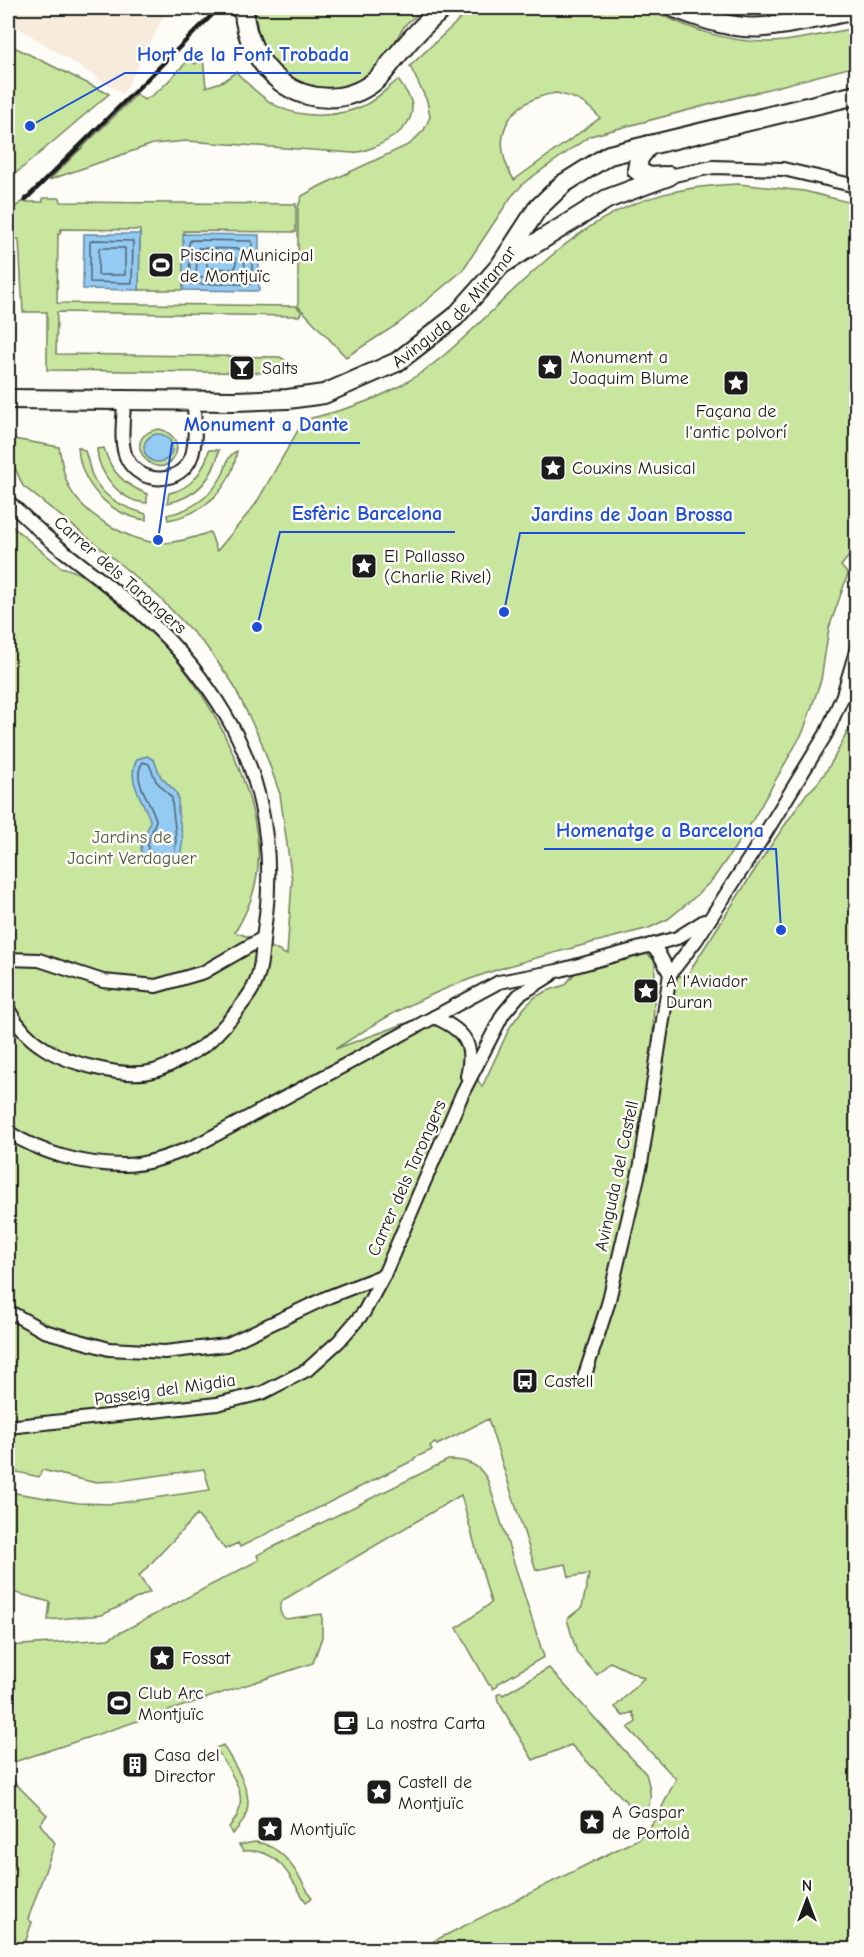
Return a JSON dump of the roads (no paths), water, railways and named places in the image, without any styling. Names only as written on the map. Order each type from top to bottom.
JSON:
[{"type":"street","points":[[243,9],[252,43],[268,72],[291,89],[322,98],[352,94],[375,81],[424,24],[444,8]]},
{"type":"street","points":[[675,8],[700,18],[725,24],[764,27],[856,10]]},
{"type":"street","name":"Avinguda de Miramar","points":[[8,399],[288,399],[324,394],[397,362],[455,317],[500,266],[537,208],[563,184],[609,155],[856,95]]},
{"type":"street","points":[[649,146],[639,158],[638,170],[649,177],[713,168],[783,169],[856,186]]},
{"type":"street","points":[[500,266],[607,199],[669,176]]},
{"type":"street","points":[[124,400],[123,447],[126,458],[142,476],[154,479],[166,479],[177,474],[186,467],[192,457],[194,400]]},
{"type":"street","name":"Carrer dels Tarongers","points":[[8,501],[64,551],[163,632],[186,658],[233,729],[251,770],[263,813],[268,886],[259,970],[253,988],[240,1007],[206,1043],[153,1071],[115,1072],[84,1066],[41,1046],[15,1022],[8,1009]]},
{"type":"street","name":"Avinguda del Castell","points":[[583,1381],[608,1304],[641,1164],[670,974],[697,939],[763,837],[825,734],[843,695],[856,651]]},
{"type":"street","name":"Carrer dels Tarongers","points":[[8,1132],[23,1142],[75,1160],[124,1165],[161,1159],[195,1146],[499,982],[557,971],[677,938],[711,916]]},
{"type":"street","points":[[8,959],[39,960],[103,981],[156,986],[204,972],[263,938]]},
{"type":"street","points":[[650,945],[658,952],[670,974]]},
{"type":"street","name":"Carrer dels Tarongers","points":[[8,1311],[44,1331],[109,1349],[165,1352],[226,1345],[328,1297],[384,1275],[463,1092],[504,1014],[519,995],[557,971]]},
{"type":"street","name":"Carrer dels Tarongers","points":[[434,1017],[456,1028],[469,1047],[471,1062],[463,1092]]},
{"type":"street","name":"Passeig del Migdia","points":[[8,1427],[217,1404],[262,1393],[307,1370],[339,1341],[364,1312],[384,1275]]},
{"type":"water","points":[[84,234],[140,234],[139,290],[83,289]]},
{"type":"water","points":[[183,234],[259,235],[259,291],[183,290]]},
{"type":"water","points":[[158,434],[168,438],[172,448],[168,458],[158,462],[148,458],[144,448],[148,438]]},
{"type":"water","points":[[147,756],[154,760],[161,777],[178,797],[178,813],[183,839],[180,857],[169,863],[148,859],[141,850],[150,820],[134,783],[133,775],[137,759]]},
{"type":"railway","points":[[25,200],[214,13]]},
{"type":"place","name":"Hort de la Font Trobada","points":[[30,126]]},
{"type":"place","name":"Piscina Municipal de Montjuïc","points":[[161,265]]},
{"type":"place","name":"Monument a Joaquim Blume","points":[[550,367]]},
{"type":"place","name":"Salts","points":[[242,368]]},
{"type":"place","name":"Façana de l'antic polvorí","points":[[736,383]]},
{"type":"place","name":"Couxins Musical","points":[[553,468]]},
{"type":"place","name":"Monument a Dante","points":[[158,540]]},
{"type":"place","name":"El Pallasso (Charlie Rivel)","points":[[364,566]]},
{"type":"place","name":"Jardins de Joan Brossa","points":[[504,612]]},
{"type":"place","name":"Esfèric Barcelona","points":[[257,627]]},
{"type":"place","name":"Homenatge a Barcelona","points":[[781,930]]},
{"type":"place","name":"A l'Aviador Duran","points":[[646,991]]},
{"type":"place","name":"Castell","points":[[525,1381]]},
{"type":"place","name":"Fossat","points":[[162,1658]]},
{"type":"place","name":"Club Arc Montjuïc","points":[[119,1703]]},
{"type":"place","name":"La nostra Carta","points":[[346,1723]]},
{"type":"place","name":"Casa del Director","points":[[135,1765]]},
{"type":"place","name":"Castell de Montjuïc","points":[[379,1792]]},
{"type":"place","name":"A Gaspar de Portolà","points":[[592,1822]]},
{"type":"place","name":"Montjuïc","points":[[270,1829]]},
{"type":"park label","name":"Jardins de Jacint Verdaguer","points":[[132,847]]}]
